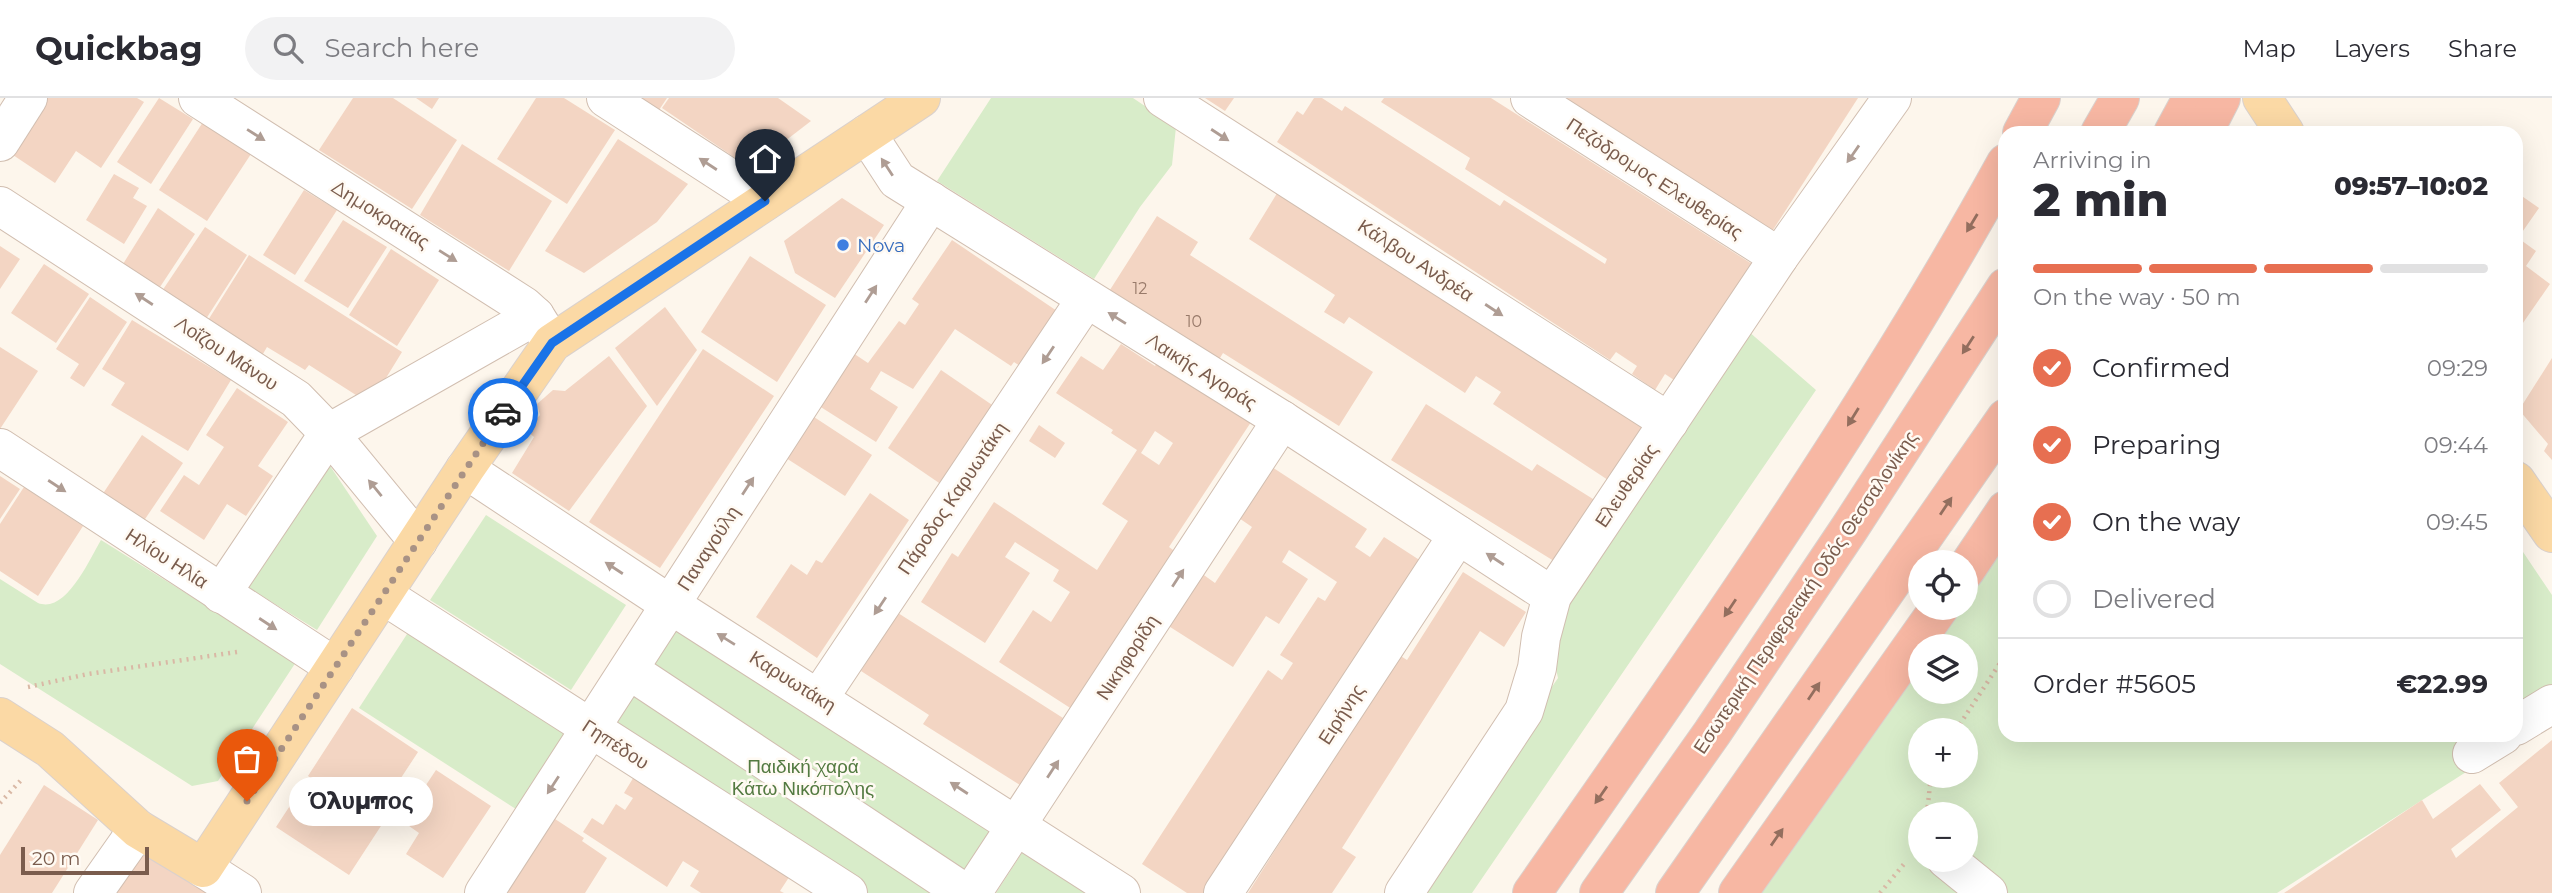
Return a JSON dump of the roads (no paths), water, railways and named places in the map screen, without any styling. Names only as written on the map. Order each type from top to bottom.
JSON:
[{"type":"highway","points":[[2026,126],[2041,98]]},
{"type":"highway","points":[[2104,126],[2120,98]]},
{"type":"highway","points":[[2177,126],[2192,98]]},
{"type":"highway","points":[[2207,126],[2221,98]]},
{"type":"highway","points":[[1532,893],[1780,533],[1888,361],[1998,176]]},
{"type":"highway","name":"Εσωτερική Περιφερειακή Οδός Θεσσαλονίκης","points":[[1599,893],[1712,733],[1998,300]]},
{"type":"highway","points":[[1675,893],[1998,429]]},
{"type":"highway","points":[[1978,552],[1998,522]]},
{"type":"highway","points":[[1738,893],[1931,620]]},
{"type":"main road","points":[[0,717],[50,749],[138,829],[203,868],[465,469],[543,329],[765,201],[921,98]]},
{"type":"main road","points":[[2262,98],[2280,126]]},
{"type":"main road","points":[[2523,491],[2552,533]]},
{"type":"street","points":[[0,142],[28,98]]},
{"type":"street","name":"Δημοκρατίας","points":[[198,98],[493,285],[524,306],[543,329]]},
{"type":"street","points":[[606,98],[765,201]]},
{"type":"street","name":"Κάλβου Ανδρέα","points":[[1163,98],[1669,422]]},
{"type":"street","name":"Πεζόδρομος Ελευθερίας","points":[[1531,98],[1779,257]]},
{"type":"street","name":"Ελευθερίας","points":[[1405,893],[1524,710],[1537,668],[1541,638],[1552,596],[1779,257],[1892,98]]},
{"type":"street","name":"Λαικής Αγοράς","points":[[867,134],[891,174],[931,201],[1282,420],[1552,596]]},
{"type":"street","name":"Παναγούλη","points":[[484,893],[931,201]]},
{"type":"street","name":"Λοΐζου Μάνου","points":[[0,206],[285,390],[329,433],[418,541]]},
{"type":"street","name":"Πάροδος Καρυωτάκη","points":[[819,698],[1086,299]]},
{"type":"street","points":[[221,594],[329,433],[543,329]]},
{"type":"street","name":"Νικηφορίδη","points":[[972,893],[1282,420]]},
{"type":"street","name":"Ηλίου Ηλία","points":[[0,448],[335,667]]},
{"type":"street","name":"Καρυωτάκη","points":[[465,469],[671,605],[1121,893]]},
{"type":"street","name":"Ειρήνης","points":[[1223,893],[1458,535]]},
{"type":"street","name":"Γηπέδου","points":[[383,595],[848,893]]},
{"type":"street","points":[[629,670],[965,893]]},
{"type":"street","points":[[2523,722],[2552,704]]},
{"type":"street","points":[[93,893],[138,829]]},
{"type":"street","points":[[203,868],[242,893]]},
{"type":"street","points":[[1954,872],[1988,893]]},
{"type":"place","name":"Nova","points":[[843,245]]},
{"type":"place","name":"Όλυμπος","points":[[247,801]]},
{"type":"park label","name":"Παιδική χαρά Κάτω Νικόπολης","points":[[803,777]]}]
